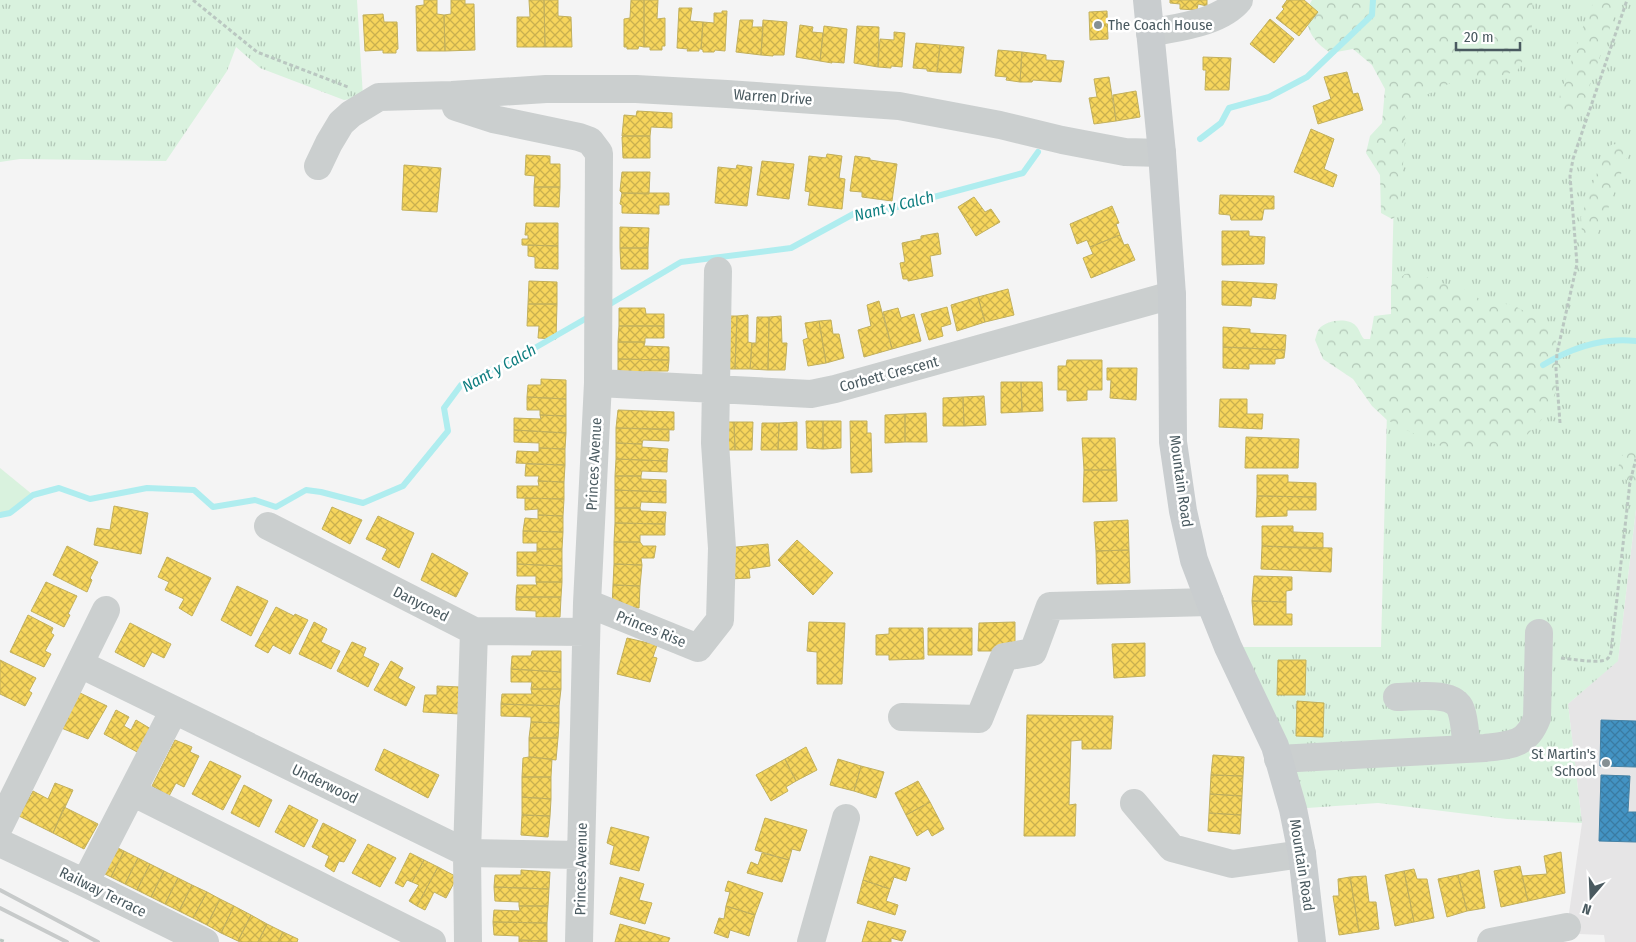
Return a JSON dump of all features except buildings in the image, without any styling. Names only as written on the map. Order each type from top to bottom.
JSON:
[{"type":"main road","name":"Mountain Road","points":[[1147,0],[1162,153],[1172,295],[1173,442],[1183,511],[1192,550],[1210,602],[1228,647],[1271,738],[1293,809],[1302,854],[1312,942]]},
{"type":"street","points":[[1150,33],[1200,23],[1232,8],[1239,0]]},
{"type":"street","name":"Warren Drive","points":[[379,97],[546,89],[636,89],[899,106],[1000,125],[1062,140],[1125,152],[1162,153]]},
{"type":"street","name":"Princes Avenue","points":[[452,95],[456,107],[493,119],[579,137],[590,141],[599,153],[598,383],[586,632],[580,942]]},
{"type":"street","points":[[318,166],[341,123],[351,114],[379,97]]},
{"type":"street","points":[[715,389],[718,271]]},
{"type":"street","name":"Corbett Crescent","points":[[598,383],[811,394],[835,389],[1172,295]]},
{"type":"street","name":"Princes Rise","points":[[587,603],[698,648],[720,620],[722,548],[716,460],[715,389]]},
{"type":"street","name":"Danycoed","points":[[268,526],[474,631],[586,632]]},
{"type":"street","points":[[902,717],[979,719],[1004,657],[1032,652],[1050,606],[1210,602]]},
{"type":"street","points":[[0,825],[106,610]]},
{"type":"street","points":[[468,942],[467,853],[474,631]]},
{"type":"street","points":[[1278,759],[1511,745],[1521,741],[1533,728],[1537,718],[1539,644]]},
{"type":"street","name":"Underwood","points":[[80,664],[467,853],[581,855]]},
{"type":"street","points":[[1397,696],[1442,696],[1458,704],[1461,710],[1467,748]]},
{"type":"street","points":[[86,883],[174,710]]},
{"type":"street","points":[[132,792],[432,942]]},
{"type":"street","points":[[1134,803],[1172,848],[1232,864],[1302,854]]},
{"type":"street","points":[[811,942],[846,818]]},
{"type":"street","name":"Railway Terrace","points":[[0,843],[205,942]]},
{"type":"street","points":[[1491,942],[1567,927]]},
{"type":"path","points":[[193,0],[257,52],[379,97]]},
{"type":"path","points":[[1560,423],[1556,369],[1557,353],[1577,264],[1570,176],[1573,159],[1627,0]]},
{"type":"path","points":[[1539,644],[1594,661],[1606,660],[1609,657],[1630,482],[1636,459]]},
{"type":"path","points":[[0,940],[6,942]]},
{"type":"shaded area","name":"St Martin's School","points":[[1636,509],[1636,942],[1605,942],[1604,935],[1578,934],[1567,927],[1582,823],[1568,704],[1618,660]]},
{"type":"green space","points":[[0,0],[357,0],[363,97],[344,100],[260,68],[236,47],[227,71],[166,161],[20,159],[0,162]]},
{"type":"green space","points":[[1312,0],[1532,0],[1530,36],[1526,53],[1517,71],[1497,77],[1478,76],[1457,79],[1421,97],[1405,108],[1405,139],[1399,214],[1392,219],[1381,213],[1380,175],[1366,153],[1370,136],[1382,123],[1385,89],[1372,65],[1353,49],[1331,53],[1313,37],[1307,23],[1308,8]]},
{"type":"green space","points":[[1417,0],[1636,0],[1636,509],[1618,661],[1568,704],[1582,823],[1507,819],[1378,803],[1293,809],[1228,647],[1381,647],[1395,154]]},
{"type":"green space","points":[[1597,0],[1608,0],[1614,4],[1616,10],[1582,108],[1573,117],[1565,117],[1559,107],[1560,95],[1589,9]]},
{"type":"green space","points":[[1613,144],[1624,146],[1628,155],[1597,235],[1589,238],[1582,233],[1581,217],[1606,148]]},
{"type":"green space","points":[[1415,273],[1445,284],[1457,285],[1483,301],[1513,305],[1545,323],[1554,336],[1558,347],[1561,369],[1557,388],[1547,414],[1528,434],[1509,446],[1479,450],[1454,450],[1432,443],[1387,420],[1372,406],[1353,379],[1323,359],[1315,340],[1318,330],[1322,326],[1337,321],[1348,321],[1356,326],[1364,339],[1370,339],[1374,316],[1391,314],[1391,286],[1405,274]]},
{"type":"green space","points":[[1636,446],[1636,481],[1630,482],[1621,475],[1619,463],[1626,448]]},
{"type":"green space","points":[[0,468],[33,495],[10,513],[0,515]]},
{"type":"waterway","name":"Nant y Calch","points":[[1200,139],[1221,123],[1229,108],[1269,97],[1307,77],[1372,15],[1373,0]]},
{"type":"waterway","name":"Nant y Calch","points":[[605,307],[681,262],[791,248],[857,212],[889,209],[1023,173],[1038,152]]},
{"type":"waterway","name":"Nant y Calch","points":[[0,515],[10,513],[33,495],[59,488],[90,499],[147,488],[194,490],[213,507],[255,500],[276,507],[306,490],[363,503],[403,486],[448,431],[444,408],[461,385],[533,349],[592,315]]},
{"type":"waterway","points":[[1543,365],[1576,349],[1599,342],[1636,341]]},
{"type":"railway","points":[[0,890],[98,942]]},
{"type":"railway","points":[[0,908],[67,942]]},
{"type":"place","name":"The Coach House","points":[[1098,25]]},
{"type":"place","name":"St Martin's School","points":[[1606,763]]}]
